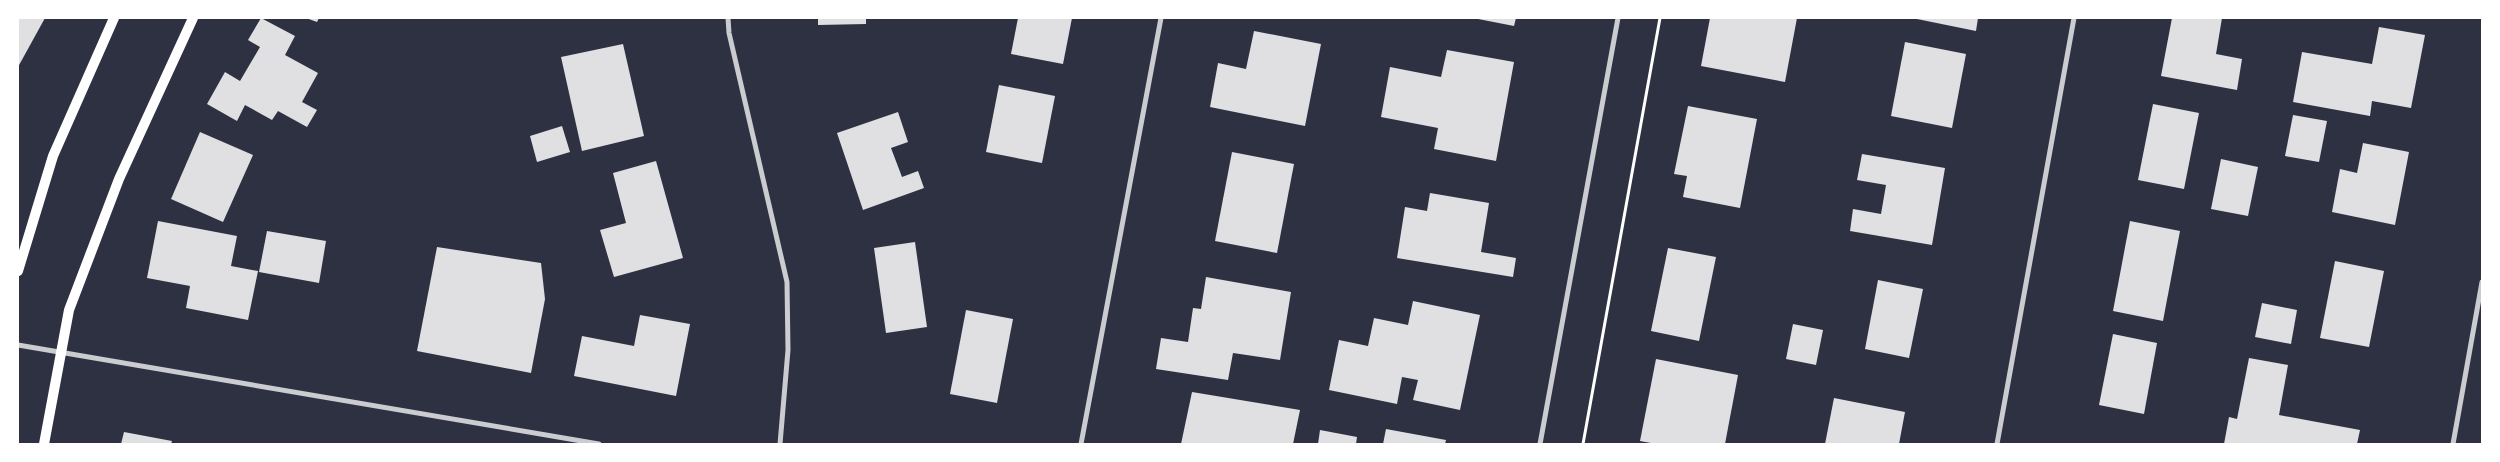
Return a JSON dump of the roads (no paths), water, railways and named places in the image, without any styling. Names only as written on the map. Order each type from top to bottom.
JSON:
[{"type":"main road","points":[[18,270],[53,156],[114,18]]},
{"type":"main road","points":[[44,444],[69,310],[119,179],[193,18]]},
{"type":"street","points":[[728,18],[728,33],[773,215],[787,282],[788,350],[780,444]]},
{"type":"street","points":[[1081,444],[1161,18]]},
{"type":"street","points":[[1540,444],[1618,18]]},
{"type":"street","points":[[1997,444],[2074,18]]},
{"type":"street","points":[[2453,444],[2482,282]]},
{"type":"street","points":[[18,344],[599,444]]}]
